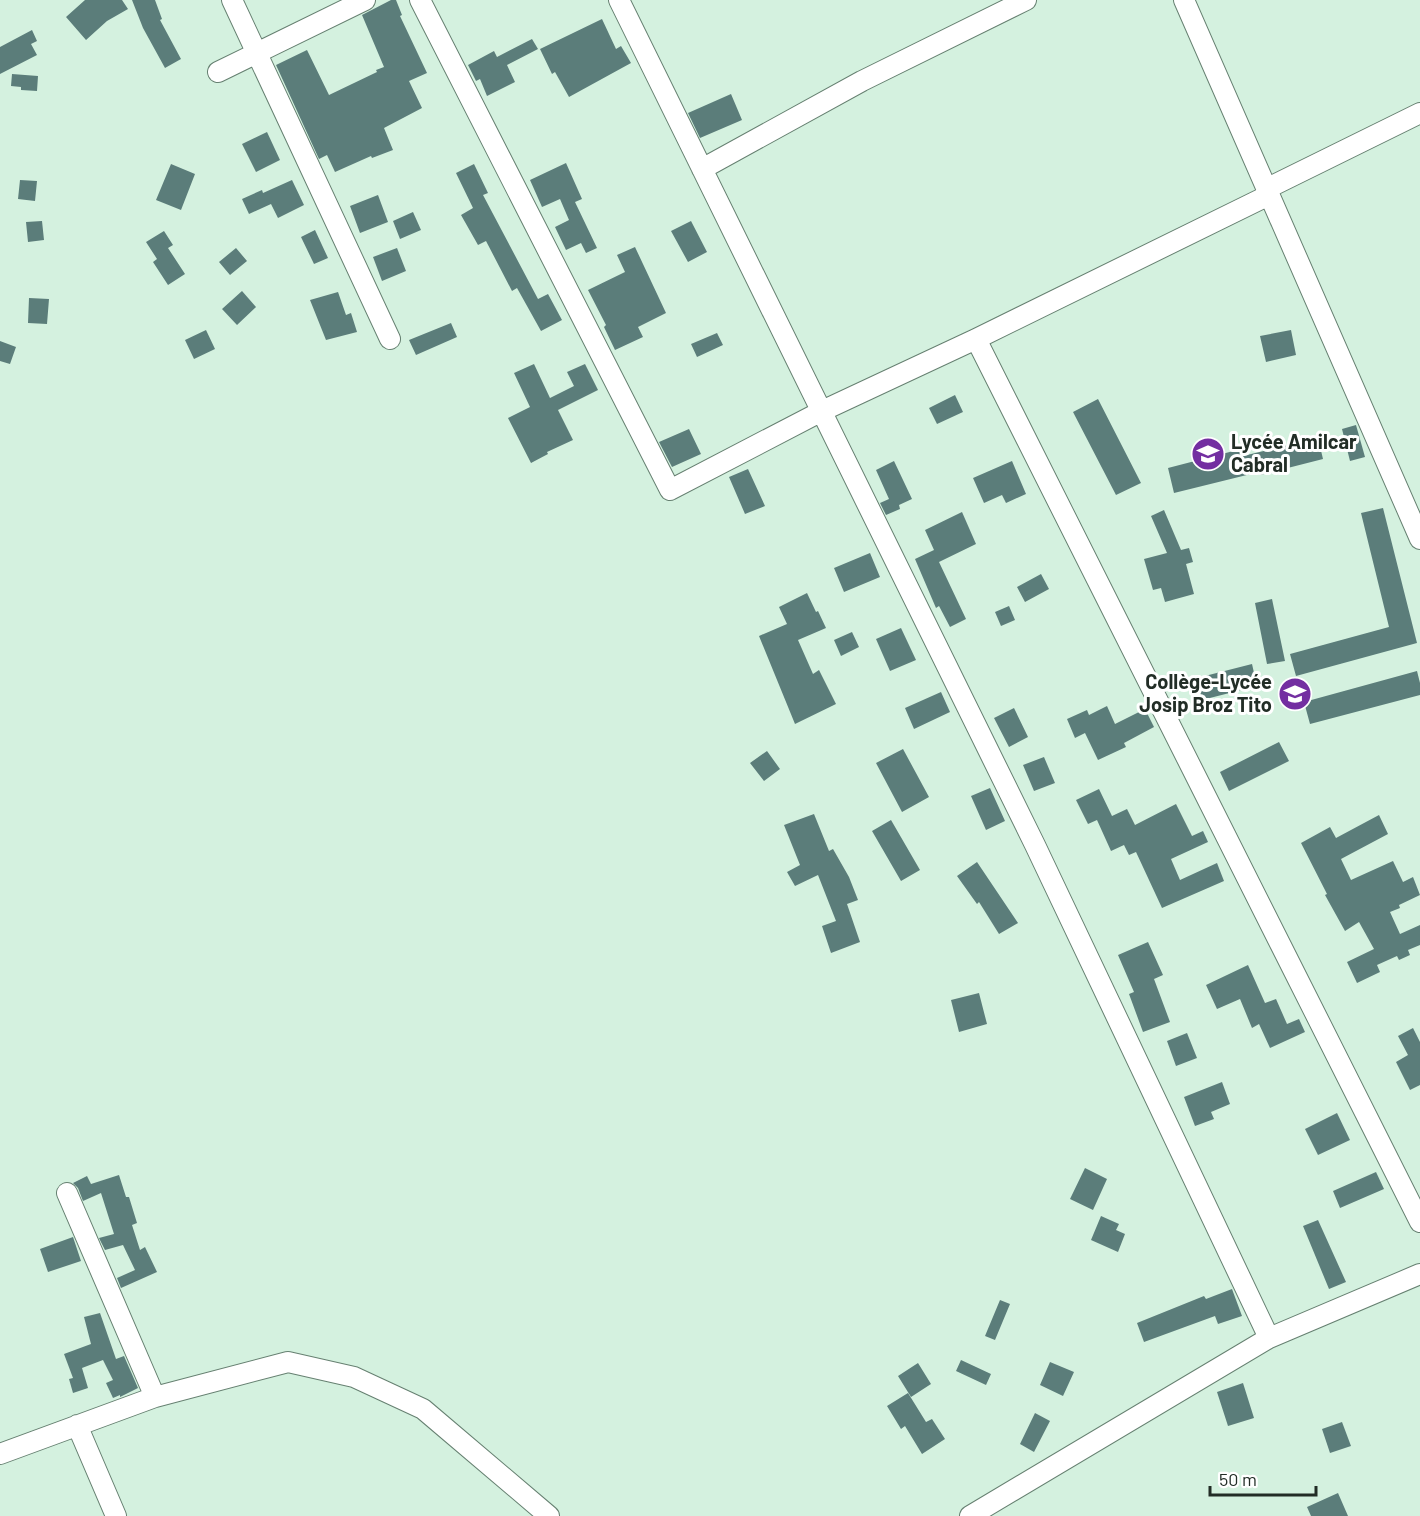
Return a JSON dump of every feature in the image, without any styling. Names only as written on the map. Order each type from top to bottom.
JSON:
[{"type":"street","points":[[232,0],[390,339]]},
{"type":"street","points":[[218,72],[365,0]]},
{"type":"street","points":[[420,0],[670,490],[822,411],[976,339],[1420,113]]},
{"type":"street","points":[[619,0],[1035,845],[1269,1338]]},
{"type":"street","points":[[702,169],[862,81],[1026,0]]},
{"type":"street","points":[[1184,0],[1420,539]]},
{"type":"street","points":[[976,339],[1420,1222]]},
{"type":"street","points":[[67,1193],[154,1397]]},
{"type":"street","points":[[970,1516],[1269,1338],[1420,1274]]},
{"type":"street","points":[[0,1454],[154,1397],[288,1362],[354,1377],[423,1409],[549,1516]]},
{"type":"street","points":[[77,1425],[116,1516]]},
{"type":"building","points":[[85,0],[122,0],[128,9],[107,21],[86,40],[66,17]]},
{"type":"building","points":[[132,0],[155,0],[162,19],[160,20],[181,59],[165,68],[143,28]]},
{"type":"building","points":[[391,0],[396,0],[402,15],[400,16],[427,73],[409,81],[422,108],[384,128],[393,150],[372,158],[371,156],[335,172],[327,155],[319,159],[276,65],[307,50],[329,95],[377,72],[376,70],[384,67],[362,15]]},
{"type":"building","points":[[602,19],[616,49],[621,46],[631,63],[569,97],[555,72],[552,74],[540,49]]},
{"type":"building","points":[[32,30],[37,41],[31,44],[37,55],[0,74],[0,47]]},
{"type":"building","points":[[532,39],[538,49],[507,65],[515,82],[487,96],[480,79],[476,81],[468,65],[494,51],[497,57]]},
{"type":"building","points":[[12,74],[38,76],[37,91],[21,90],[21,87],[11,86]]},
{"type":"building","points":[[731,94],[742,120],[700,138],[688,113]]},
{"type":"building","points":[[267,132],[280,160],[256,172],[242,144]]},
{"type":"building","points":[[566,163],[582,199],[575,202],[597,248],[586,253],[581,243],[566,250],[555,227],[569,220],[560,199],[542,207],[530,180]]},
{"type":"building","points":[[171,164],[195,174],[181,210],[156,200]]},
{"type":"building","points":[[474,164],[488,193],[483,195],[538,299],[548,294],[562,320],[541,331],[517,288],[512,291],[486,241],[478,245],[461,215],[473,208],[456,173]]},
{"type":"building","points":[[20,180],[37,181],[35,201],[18,199]]},
{"type":"building","points":[[292,180],[304,205],[278,218],[271,204],[249,214],[242,199],[262,190],[263,193]]},
{"type":"building","points":[[378,195],[388,222],[360,233],[350,206]]},
{"type":"building","points":[[413,212],[421,230],[400,239],[393,221]]},
{"type":"building","points":[[42,221],[44,240],[28,242],[26,222]]},
{"type":"building","points":[[691,221],[707,252],[688,262],[671,231]]},
{"type":"building","points":[[315,230],[328,258],[314,264],[301,237]]},
{"type":"building","points":[[164,231],[173,245],[168,248],[185,274],[168,285],[153,262],[157,259],[146,242]]},
{"type":"building","points":[[635,247],[666,313],[638,327],[643,337],[615,350],[604,327],[606,325],[588,290],[625,272],[617,255]]},
{"type":"building","points":[[236,248],[247,261],[230,275],[219,262]]},
{"type":"building","points":[[397,248],[406,271],[382,281],[373,257]]},
{"type":"building","points":[[242,291],[256,307],[237,325],[222,309]]},
{"type":"building","points":[[338,292],[346,315],[351,313],[357,332],[326,340],[310,300]]},
{"type":"building","points":[[29,298],[49,299],[47,324],[28,323]]},
{"type":"building","points":[[451,323],[457,337],[416,355],[409,340]]},
{"type":"building","points":[[206,330],[215,349],[194,359],[185,340]]},
{"type":"building","points":[[1291,330],[1296,355],[1266,362],[1260,336]]},
{"type":"building","points":[[717,333],[723,345],[697,357],[691,344]]},
{"type":"building","points":[[0,341],[16,347],[10,364],[0,361]]},
{"type":"building","points":[[534,364],[550,398],[574,386],[567,372],[585,364],[598,390],[558,410],[573,440],[547,452],[548,454],[531,463],[508,418],[530,407],[514,373]]},
{"type":"building","points":[[955,395],[963,412],[937,424],[929,408]]},
{"type":"building","points":[[1098,399],[1141,483],[1116,495],[1073,412]]},
{"type":"building","points":[[1356,425],[1365,457],[1350,461],[1342,429]]},
{"type":"building","points":[[689,429],[701,454],[672,467],[659,442]]},
{"type":"building","points":[[1318,438],[1323,459],[1174,493],[1168,468],[1245,448],[1247,455]]},
{"type":"building","points":[[894,461],[912,499],[899,505],[900,509],[886,515],[880,503],[889,499],[876,470]]},
{"type":"building","points":[[1012,461],[1026,494],[1006,503],[1002,495],[984,503],[973,478]]},
{"type":"building","points":[[748,469],[765,506],[745,514],[729,477]]},
{"type":"building","points":[[1383,508],[1417,643],[1296,676],[1290,654],[1389,627],[1361,513]]},
{"type":"building","points":[[1164,510],[1181,550],[1189,548],[1193,562],[1186,564],[1194,594],[1165,602],[1161,588],[1153,590],[1144,559],[1167,553],[1151,516]]},
{"type":"building","points":[[962,512],[976,544],[939,562],[966,619],[950,627],[939,606],[936,608],[915,559],[934,550],[925,530]]},
{"type":"building","points":[[870,553],[880,577],[844,592],[834,568]]},
{"type":"building","points":[[1041,574],[1049,589],[1025,602],[1017,587]]},
{"type":"building","points":[[807,593],[826,628],[798,640],[813,674],[819,670],[836,704],[795,724],[759,636],[787,624],[779,607]]},
{"type":"building","points":[[1272,599],[1285,661],[1267,664],[1255,603]]},
{"type":"building","points":[[1009,606],[1015,620],[1001,626],[995,612]]},
{"type":"building","points":[[901,628],[916,660],[890,671],[876,639]]},
{"type":"building","points":[[852,632],[859,647],[841,656],[834,640]]},
{"type":"building","points":[[1252,664],[1257,686],[1202,700],[1197,678]]},
{"type":"building","points":[[1417,671],[1420,695],[1310,724],[1304,702]]},
{"type":"building","points":[[941,692],[950,712],[914,729],[905,708]]},
{"type":"building","points":[[1107,706],[1115,724],[1145,709],[1154,727],[1124,743],[1126,747],[1098,760],[1085,733],[1075,738],[1067,719],[1087,710],[1089,715]]},
{"type":"building","points":[[1014,708],[1028,737],[1009,747],[994,718]]},
{"type":"building","points":[[1279,742],[1289,761],[1229,791],[1220,772]]},
{"type":"building","points":[[903,749],[929,797],[902,812],[876,763]]},
{"type":"building","points":[[767,751],[780,769],[764,781],[750,763]]},
{"type":"building","points":[[1044,757],[1055,783],[1034,791],[1023,765]]},
{"type":"building","points":[[990,788],[1005,821],[986,830],[971,796]]},
{"type":"building","points":[[1099,789],[1112,816],[1127,809],[1135,825],[1176,804],[1192,836],[1203,831],[1208,842],[1171,859],[1180,880],[1217,863],[1224,881],[1162,908],[1136,852],[1129,855],[1124,845],[1111,851],[1097,820],[1088,824],[1076,800]]},
{"type":"building","points":[[814,814],[829,851],[833,849],[849,877],[858,900],[847,904],[860,942],[831,953],[822,926],[836,921],[818,875],[795,886],[787,872],[800,865],[784,825]]},
{"type":"building","points":[[1379,815],[1388,834],[1341,859],[1351,880],[1393,861],[1403,882],[1413,877],[1420,895],[1390,912],[1400,934],[1420,925],[1420,945],[1408,950],[1410,955],[1399,960],[1397,956],[1377,965],[1380,972],[1357,983],[1347,962],[1374,949],[1359,922],[1345,931],[1301,843],[1330,827],[1336,838]]},
{"type":"building","points":[[891,820],[920,870],[901,881],[872,831]]},
{"type":"building","points":[[977,862],[1018,923],[999,934],[979,902],[977,904],[957,876]]},
{"type":"building","points":[[1148,942],[1163,975],[1154,979],[1170,1022],[1143,1032],[1129,994],[1134,992],[1118,955]]},
{"type":"building","points":[[1248,965],[1265,1003],[1276,999],[1287,1024],[1299,1019],[1305,1032],[1270,1048],[1259,1024],[1252,1028],[1240,999],[1217,1009],[1206,985]]},
{"type":"building","points":[[979,993],[987,1024],[959,1032],[951,1000]]},
{"type":"building","points":[[1413,1028],[1420,1042],[1420,1085],[1410,1090],[1396,1062],[1408,1055],[1398,1036]]},
{"type":"building","points":[[1187,1033],[1197,1058],[1176,1066],[1167,1041]]},
{"type":"building","points":[[1222,1082],[1230,1104],[1211,1112],[1214,1119],[1195,1126],[1184,1097]]},
{"type":"building","points":[[1337,1113],[1350,1140],[1318,1155],[1305,1129]]},
{"type":"building","points":[[1085,1168],[1107,1179],[1093,1210],[1070,1199]]},
{"type":"building","points":[[1376,1172],[1384,1189],[1340,1208],[1333,1191]]},
{"type":"building","points":[[119,1175],[137,1223],[132,1225],[140,1250],[145,1247],[157,1272],[121,1288],[117,1278],[135,1270],[123,1245],[105,1250],[99,1238],[114,1234],[101,1193],[83,1201],[78,1188],[73,1183],[87,1176],[91,1184]]},
{"type":"building","points":[[1101,1216],[1119,1224],[1116,1230],[1125,1234],[1118,1252],[1091,1240]]},
{"type":"building","points":[[1318,1220],[1346,1282],[1329,1289],[1303,1226]]},
{"type":"building","points":[[73,1237],[81,1261],[48,1272],[40,1249]]},
{"type":"building","points":[[1232,1289],[1242,1316],[1218,1324],[1215,1316],[1144,1342],[1137,1323],[1204,1296],[1206,1299]]},
{"type":"building","points":[[1000,1300],[1010,1304],[995,1340],[985,1336]]},
{"type":"building","points":[[100,1313],[116,1359],[124,1356],[138,1388],[120,1397],[120,1395],[113,1398],[106,1383],[113,1380],[103,1360],[82,1368],[88,1388],[73,1393],[69,1379],[73,1378],[64,1354],[91,1344],[84,1317]]},
{"type":"building","points":[[961,1360],[991,1374],[986,1385],[956,1371]]},
{"type":"building","points":[[1050,1362],[1074,1372],[1063,1396],[1040,1385]]},
{"type":"building","points":[[918,1363],[931,1384],[911,1397],[898,1376]]},
{"type":"building","points":[[1243,1383],[1254,1418],[1228,1426],[1217,1392]]},
{"type":"building","points":[[908,1393],[926,1422],[932,1419],[945,1439],[922,1454],[905,1426],[901,1429],[887,1406]]},
{"type":"building","points":[[1035,1413],[1050,1421],[1034,1452],[1020,1444]]},
{"type":"building","points":[[1342,1422],[1351,1446],[1330,1453],[1322,1429]]},
{"type":"building","points":[[1338,1493],[1348,1516],[1311,1516],[1307,1507]]},
{"type":"place","name":"Lycée Amilcar Cabral","points":[[1208,454]]},
{"type":"place","name":"Collège-Lycée Josip Broz Tito","points":[[1295,694]]}]
